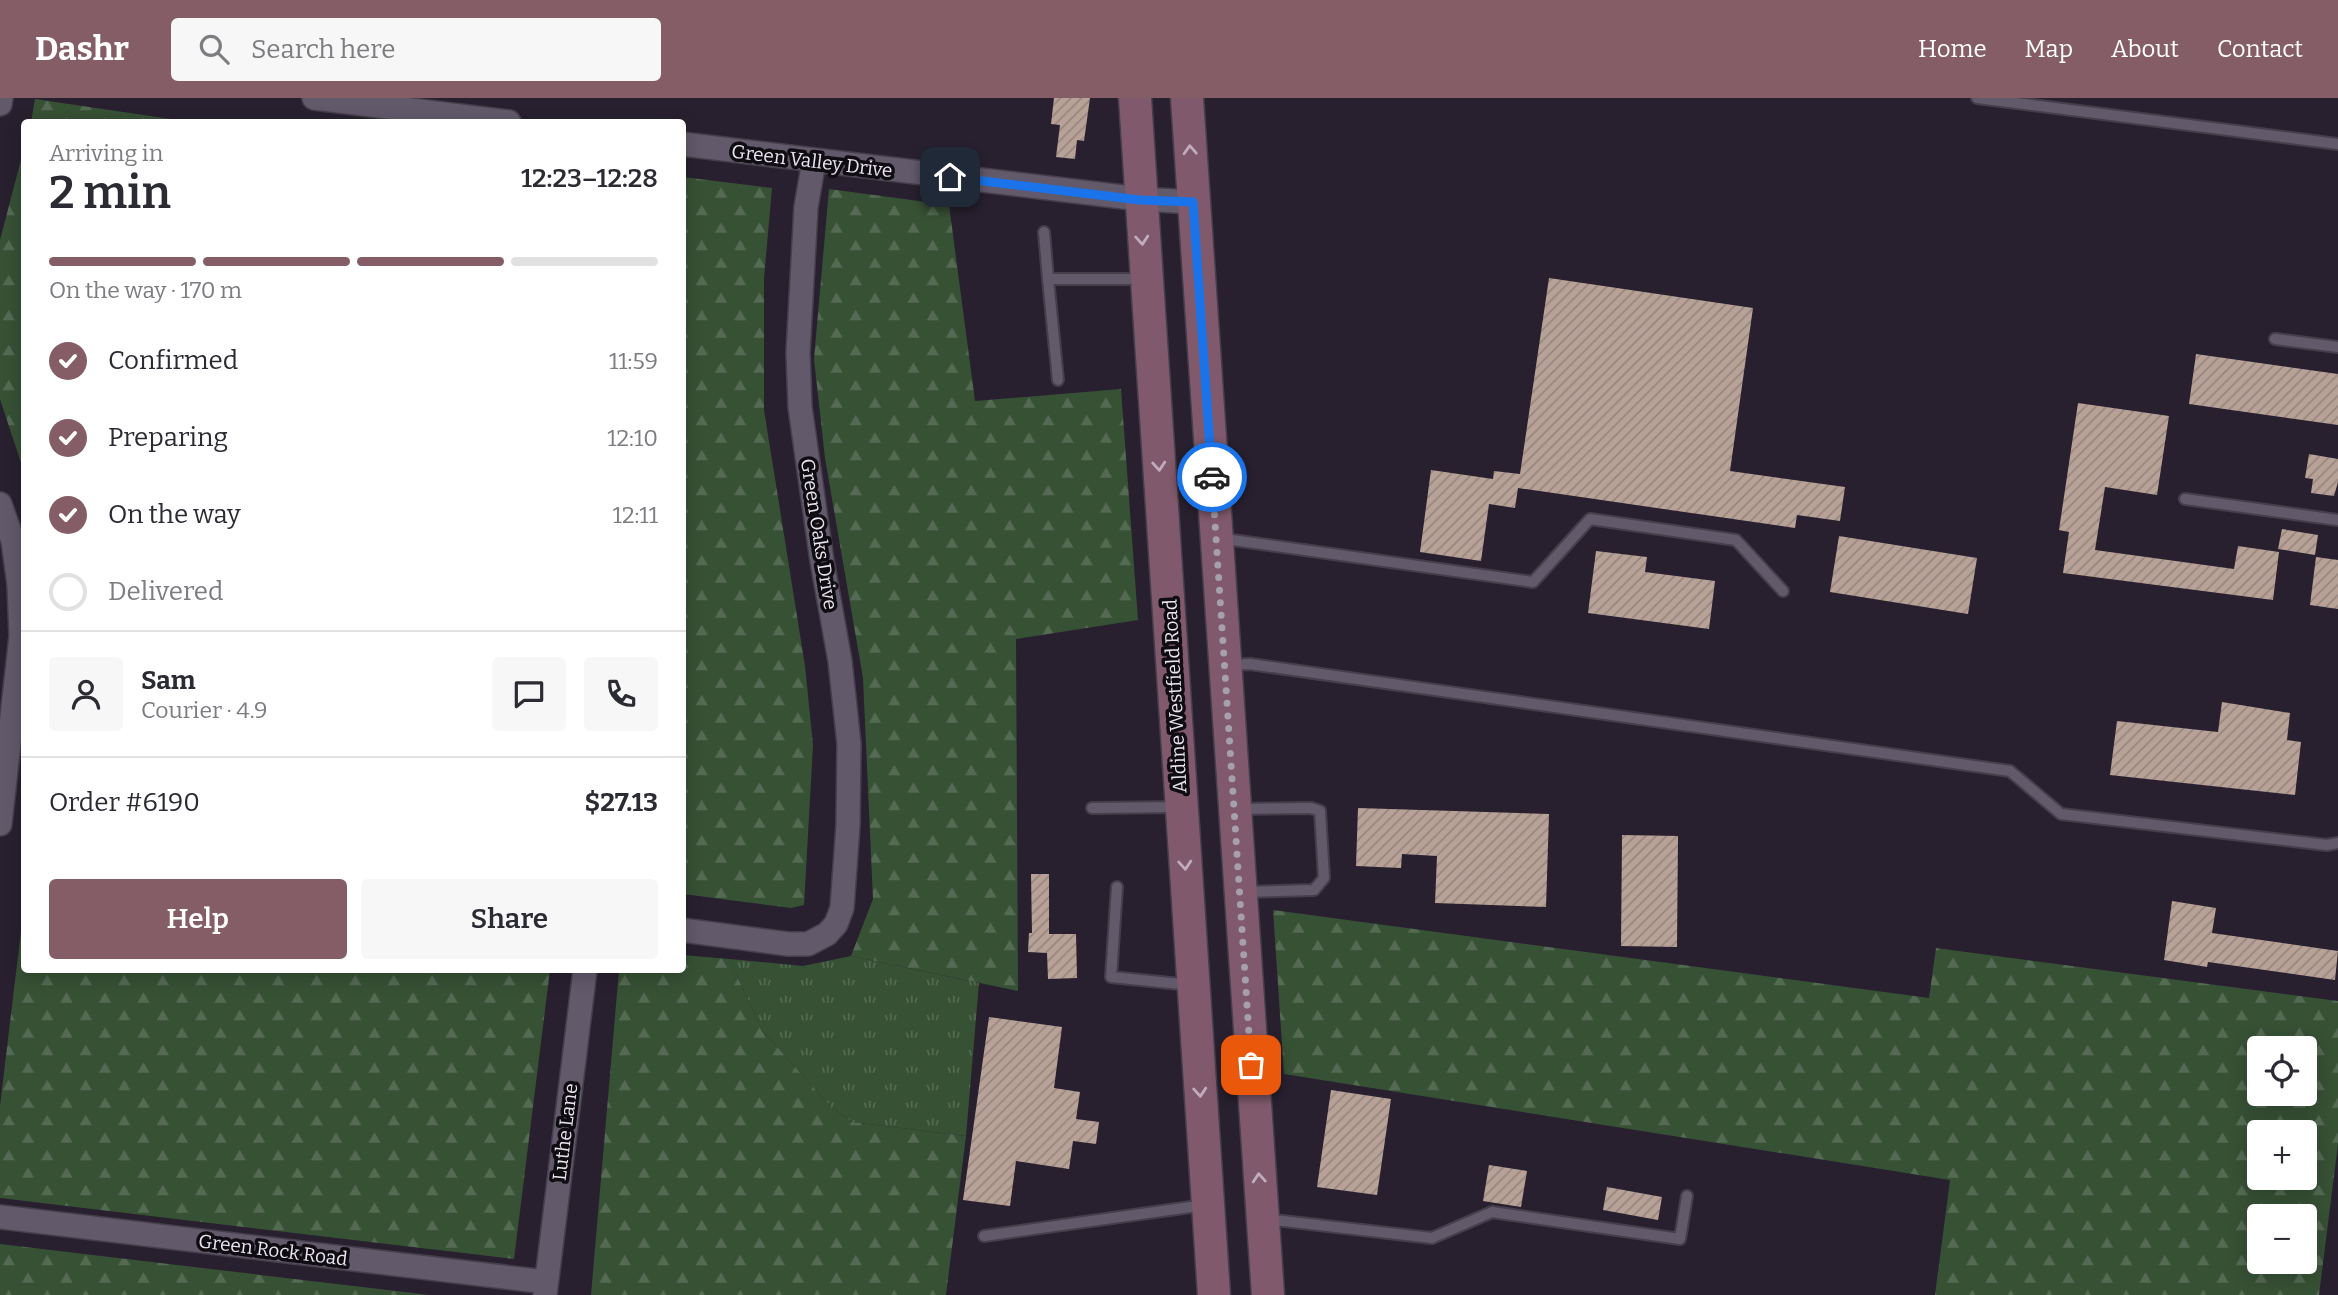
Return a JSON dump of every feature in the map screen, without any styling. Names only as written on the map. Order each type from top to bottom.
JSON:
[{"type":"main road","name":"Aldine Westfield Road","points":[[1135,98],[1214,1295]]},
{"type":"main road","points":[[1187,98],[1233,809],[1268,1295]]},
{"type":"main road","points":[[1167,569],[1216,552]]},
{"type":"street","points":[[0,104],[1,98]]},
{"type":"street","points":[[314,98],[395,115],[460,119]]},
{"type":"street","name":"Green Valley Drive","points":[[686,145],[1140,200],[1193,202]]},
{"type":"street","name":"Green Oaks Drive","points":[[686,931],[788,944],[808,944],[827,934],[836,924],[842,908],[848,825],[849,744],[840,661],[822,561],[800,407],[798,353],[806,207],[814,161]]},
{"type":"street","points":[[0,504],[13,541],[19,585],[21,636],[14,793],[0,824]]},
{"type":"street","name":"Luthe Lane","points":[[546,1289],[585,973]]},
{"type":"street","name":"Green Rock Road","points":[[0,1217],[546,1289]]},
{"type":"lane","points":[[1977,98],[2338,144]]},
{"type":"lane","points":[[1044,232],[1058,380]]},
{"type":"lane","points":[[1048,279],[1145,279]]},
{"type":"lane","points":[[2275,339],[2338,347]]},
{"type":"lane","points":[[2185,499],[2338,520]]},
{"type":"lane","points":[[1216,552],[1533,582],[1590,519],[1736,540],[1783,591]]},
{"type":"lane","points":[[1224,666],[1250,664],[2010,771],[2061,814],[2327,845],[2338,843]]},
{"type":"lane","points":[[1092,808],[1182,807]]},
{"type":"lane","points":[[1233,809],[1311,808],[1320,811],[1324,878],[1314,890],[1239,892]]},
{"type":"lane","points":[[1117,887],[1111,977],[1193,985]]},
{"type":"lane","points":[[1262,1218],[1432,1238],[1492,1212],[1680,1239],[1687,1196]]},
{"type":"lane","points":[[984,1236],[1208,1204]]},
{"type":"green space","points":[[35,99],[171,119],[32,119]]},
{"type":"green space","points":[[21,160],[21,463],[0,399],[0,240]]},
{"type":"green space","points":[[686,177],[772,188],[764,278],[764,410],[805,666],[813,745],[804,905],[791,908],[686,894]]},
{"type":"green space","points":[[829,189],[949,205],[975,401],[1121,389],[1138,620],[1016,639],[1018,991],[851,956],[873,899],[863,678],[825,458],[814,359]]},
{"type":"green space","points":[[1273,910],[1929,998],[1936,948],[2338,1001],[2338,1144],[2319,1295],[1935,1295],[1950,1180],[1284,1074]]},
{"type":"green space","points":[[21,931],[21,973],[550,973],[514,1259],[0,1198],[0,1106]]},
{"type":"green space","points":[[686,955],[729,959],[762,1030],[831,1107],[852,1122],[966,1136],[946,1295],[591,1295],[619,973],[686,973]]},
{"type":"green space","points":[[851,956],[979,983],[966,1136],[852,1122],[831,1107],[762,1030],[729,959],[803,966]]},
{"type":"green space","points":[[0,1244],[430,1295],[0,1295]]},
{"type":"building","points":[[1054,98],[1090,98],[1084,141],[1077,140],[1075,159],[1056,157],[1060,125],[1051,124]]},
{"type":"building","points":[[1549,278],[1753,308],[1730,471],[1845,487],[1840,521],[1797,515],[1795,528],[1518,488],[1515,508],[1489,504],[1481,561],[1420,552],[1431,470],[1493,479],[1494,471],[1520,474]]},
{"type":"building","points":[[2196,354],[2338,374],[2338,425],[2189,404]]},
{"type":"building","points":[[2078,403],[2169,416],[2157,495],[2105,487],[2095,550],[2234,569],[2238,546],[2279,552],[2273,600],[2063,573],[2069,532],[2059,530]]},
{"type":"building","points":[[2309,454],[2338,459],[2338,482],[2334,496],[2311,493],[2313,479],[2305,478]]},
{"type":"building","points":[[2282,529],[2318,535],[2315,555],[2278,549]]},
{"type":"building","points":[[1839,536],[1977,558],[1968,614],[1830,592]]},
{"type":"building","points":[[1596,551],[1647,557],[1645,572],[1715,581],[1709,629],[1588,613]]},
{"type":"building","points":[[2316,557],[2338,560],[2338,609],[2310,605]]},
{"type":"building","points":[[2222,702],[2290,713],[2287,740],[2301,742],[2295,795],[2110,775],[2117,721],[2218,732]]},
{"type":"building","points":[[1358,808],[1549,814],[1546,907],[1435,903],[1437,856],[1402,854],[1401,868],[1356,866]]},
{"type":"building","points":[[1622,835],[1678,836],[1677,947],[1621,946]]},
{"type":"building","points":[[1031,874],[1049,874],[1049,934],[1076,934],[1077,978],[1048,979],[1047,953],[1028,952],[1029,933],[1032,933]]},
{"type":"building","points":[[2172,901],[2216,908],[2212,933],[2338,951],[2335,980],[2208,962],[2207,967],[2164,960]]},
{"type":"building","points":[[989,1017],[1062,1027],[1054,1088],[1080,1092],[1076,1119],[1099,1122],[1096,1144],[1073,1141],[1069,1169],[1016,1161],[1010,1206],[963,1200]]},
{"type":"building","points":[[1331,1090],[1391,1099],[1377,1195],[1317,1187]]},
{"type":"building","points":[[1489,1165],[1527,1171],[1521,1207],[1483,1201]]},
{"type":"building","points":[[1607,1187],[1662,1197],[1658,1220],[1603,1210]]},
{"type":"way so far","points":[[1212,477],[1251,1065]]},
{"type":"route","points":[[950,177],[1140,200],[1193,202],[1212,477]]}]
